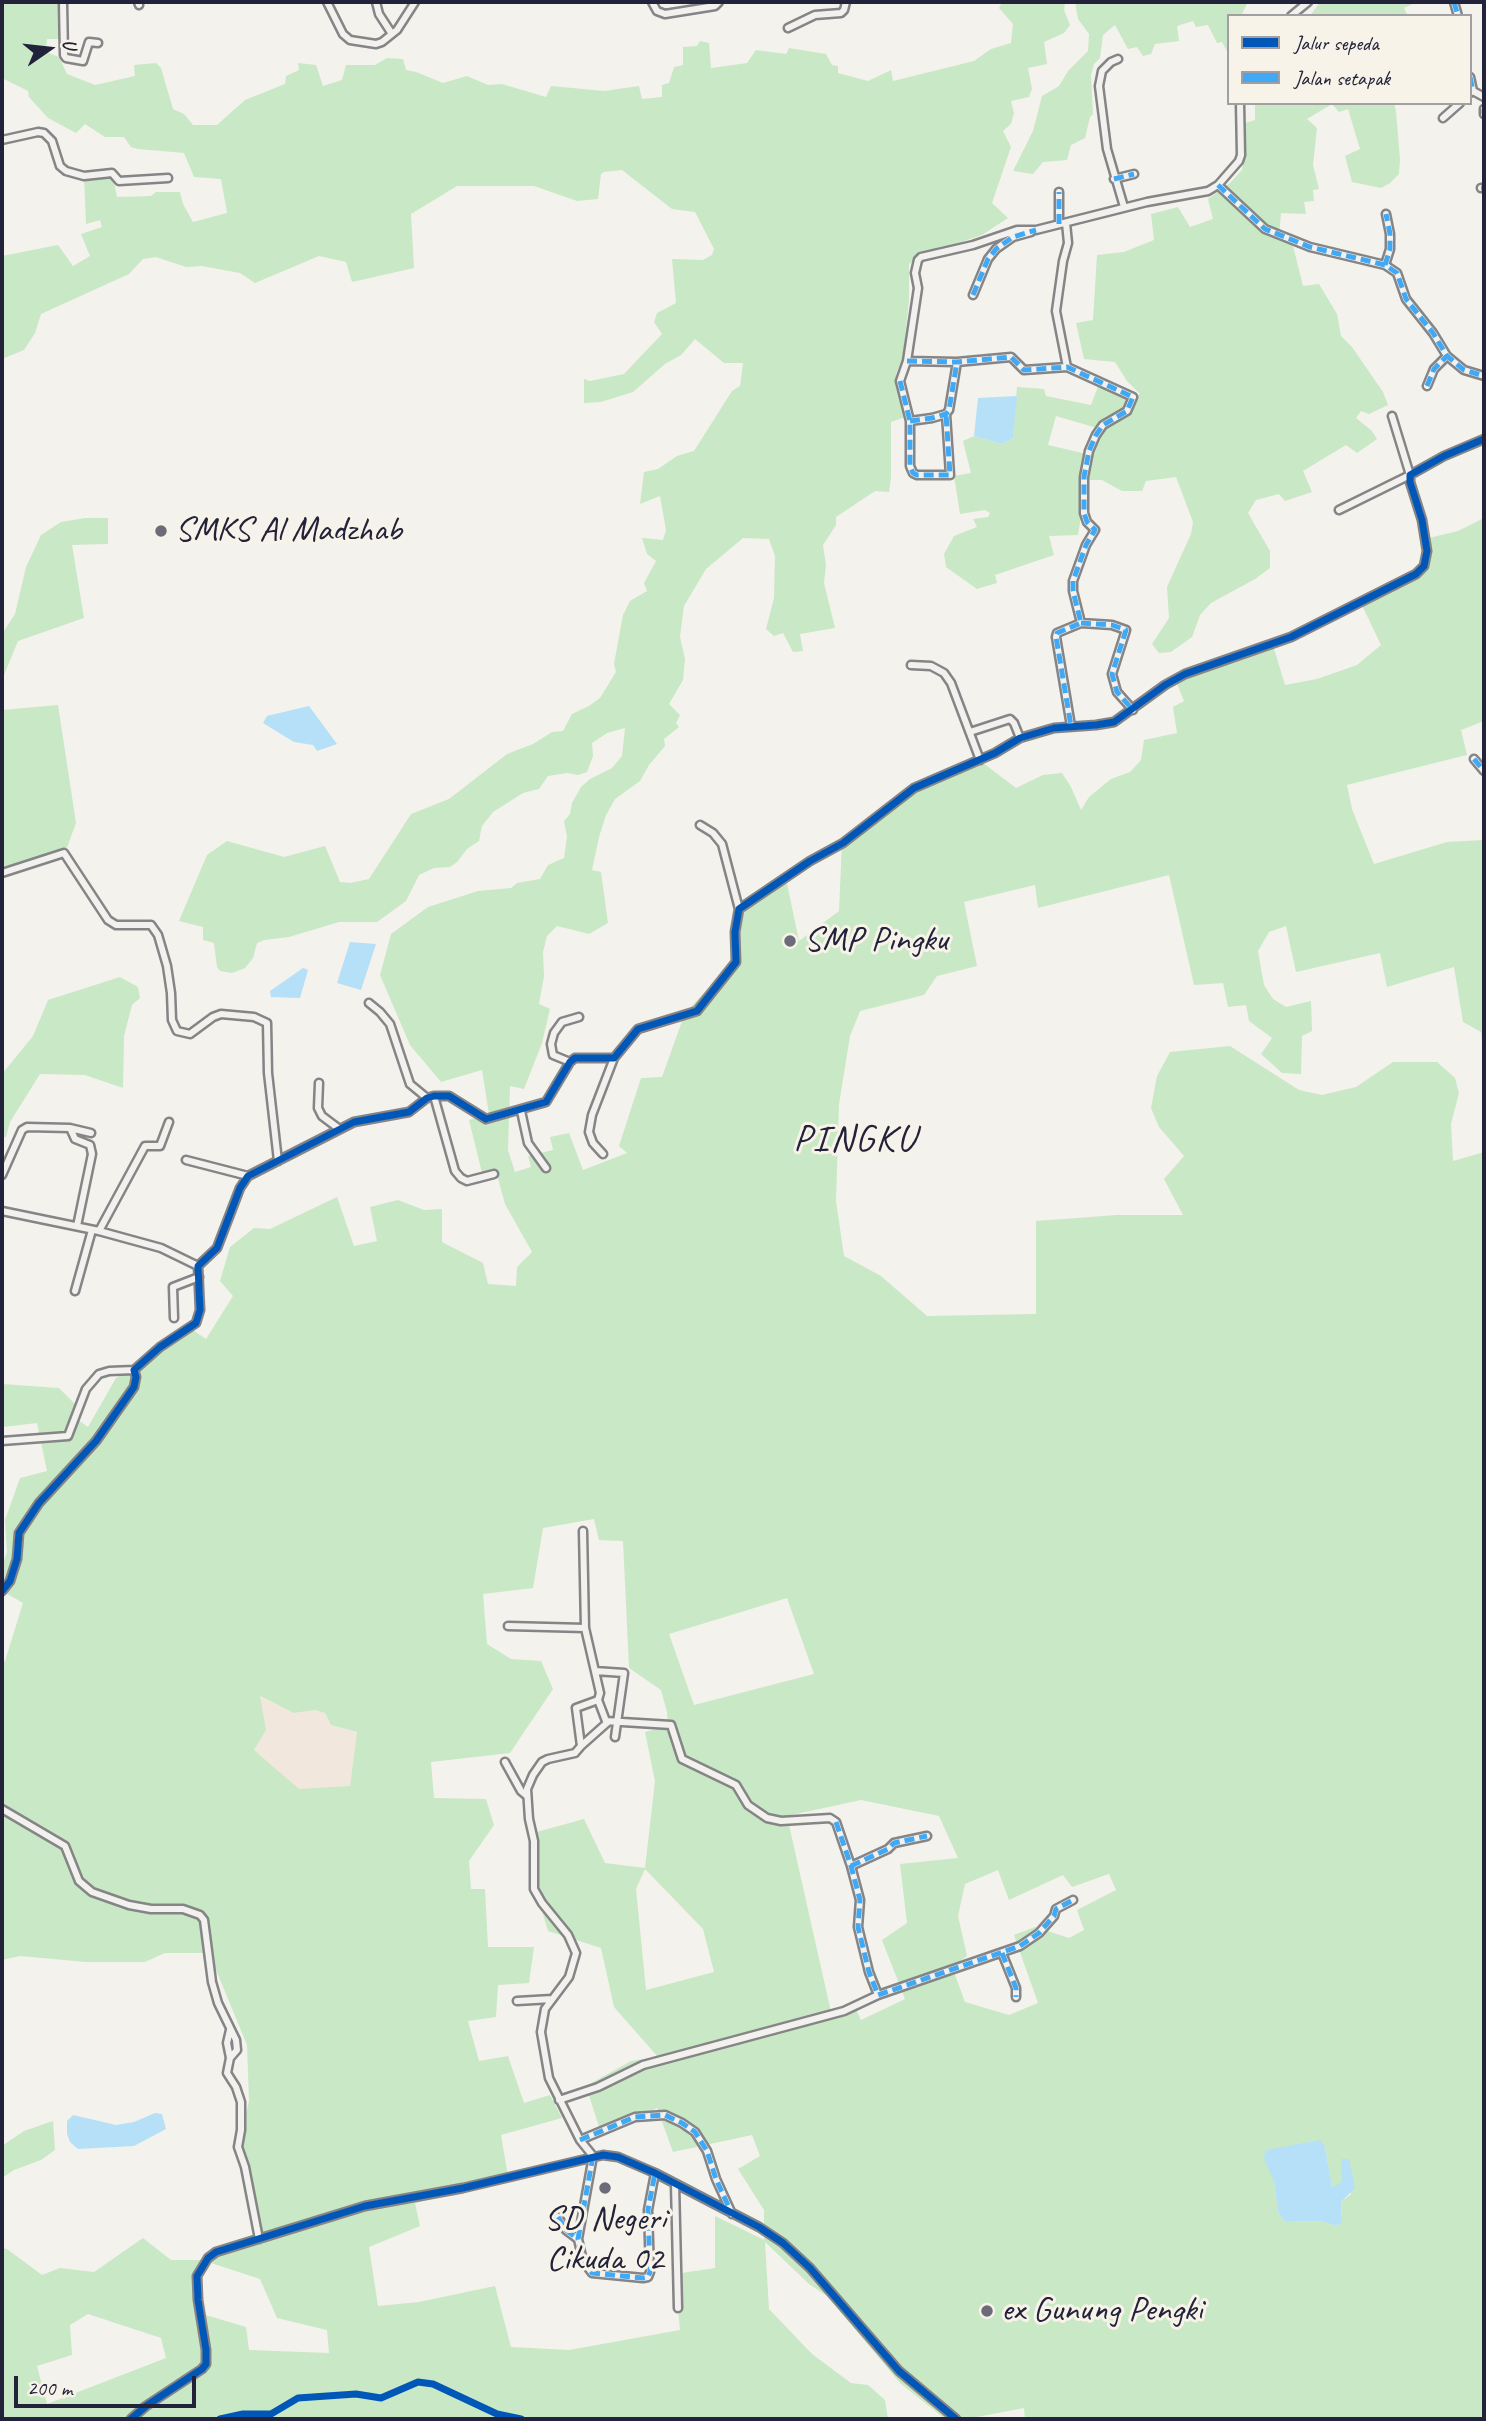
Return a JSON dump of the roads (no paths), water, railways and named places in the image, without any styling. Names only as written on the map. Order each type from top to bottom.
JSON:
[{"type":"street","points":[[63,2],[66,58],[83,61],[89,42],[98,43]]},
{"type":"street","points":[[327,2],[343,34],[350,40],[376,44],[392,34],[415,2]]},
{"type":"street","points":[[376,2],[379,14],[392,34]]},
{"type":"street","points":[[652,2],[657,11],[665,14],[715,6],[719,2]]},
{"type":"street","points":[[788,28],[815,15],[841,13],[846,2]]},
{"type":"street","points":[[1294,14],[1308,2]]},
{"type":"street","points":[[1118,60],[1105,66],[1099,86],[1105,138],[1114,179],[1124,207]]},
{"type":"street","points":[[1472,92],[1484,97]]},
{"type":"street","points":[[973,295],[988,259],[996,249],[1013,237],[1124,207],[1199,194],[1218,185],[1236,166],[1241,155],[1240,105]]},
{"type":"street","points":[[1443,118],[1458,105]]},
{"type":"street","points":[[2,140],[44,133],[52,141],[66,172],[84,176],[112,173],[119,181],[167,178]]},
{"type":"street","points":[[1114,179],[1134,174]]},
{"type":"street","points":[[1218,185],[1265,229],[1310,247],[1385,265],[1397,273],[1406,299],[1447,356],[1464,370],[1484,376]]},
{"type":"street","points":[[1059,192],[1068,243],[1056,311],[1067,367]]},
{"type":"street","points":[[1385,265],[1390,249],[1386,214]]},
{"type":"street","points":[[957,362],[949,410],[946,414],[950,475],[917,475],[913,473],[911,466],[910,421],[900,381],[907,361],[918,288],[915,273],[918,260],[1017,230],[1036,230]]},
{"type":"street","points":[[1427,386],[1434,369],[1447,356]]},
{"type":"street","points":[[907,361],[957,362],[1011,357],[1024,370],[1067,367],[1133,397],[1127,411],[1103,425],[1089,451],[1084,477],[1084,513],[1087,522],[1096,530],[1086,545],[1073,580],[1081,623]]},
{"type":"street","points":[[910,421],[946,414]]},
{"type":"street","points":[[739,909],[810,861],[843,843],[914,788],[980,760],[1020,738],[1054,728],[1114,722],[1185,674],[1291,637],[1416,574],[1427,559],[1427,539],[1392,416]]},
{"type":"street","points":[[1339,510],[1444,456],[1484,439]]},
{"type":"street","points":[[1071,726],[1056,637],[1057,633],[1081,623],[1112,625],[1126,629],[1112,674],[1117,692],[1133,710]]},
{"type":"street","points":[[911,665],[931,666],[944,673],[951,683],[980,760]]},
{"type":"street","points":[[970,732],[1010,719],[1020,738]]},
{"type":"street","points":[[1474,759],[1484,771]]},
{"type":"street","points":[[603,1154],[593,1143],[589,1132],[592,1115],[614,1058],[638,1029],[691,1014],[702,1006],[736,962],[735,932],[739,909],[722,844],[713,833],[700,825]]},
{"type":"street","points":[[2,873],[64,853],[108,920],[116,925],[151,925],[158,935],[167,966],[172,993],[172,1020],[177,1031],[190,1034],[212,1017],[221,1014],[254,1017],[267,1023],[268,1073],[278,1161]]},
{"type":"street","points":[[369,1003],[390,1024],[410,1084],[430,1097],[455,1171],[467,1181],[494,1174]]},
{"type":"street","points":[[570,1062],[553,1055],[551,1044],[562,1021],[579,1017]]},
{"type":"street","points":[[198,1266],[217,1248],[240,1188],[248,1176],[304,1149],[338,1128],[376,1116],[409,1112],[430,1097],[449,1096],[486,1119],[521,1111],[546,1102],[570,1062],[582,1056],[614,1058]]},
{"type":"street","points":[[319,1083],[318,1108],[322,1116],[338,1128]]},
{"type":"street","points":[[521,1111],[528,1143],[547,1168]]},
{"type":"street","points":[[75,1291],[96,1230],[145,1146],[160,1146],[169,1122]]},
{"type":"street","points":[[2,1175],[22,1130],[32,1126],[70,1128],[91,1133]]},
{"type":"street","points":[[70,1128],[75,1139],[90,1145],[92,1154],[77,1226]]},
{"type":"street","points":[[186,1160],[248,1176]]},
{"type":"street","points":[[2,1211],[96,1230],[161,1248],[198,1266]]},
{"type":"street","points":[[2,1441],[68,1436],[86,1389],[99,1374],[134,1370],[160,1347],[196,1323],[200,1310],[198,1266]]},
{"type":"street","points":[[174,1318],[173,1287],[199,1277]]},
{"type":"street","points":[[2,1591],[10,1581],[17,1559],[18,1536],[23,1526],[39,1503],[96,1441],[134,1387],[134,1370]]},
{"type":"street","points":[[583,1531],[585,1628],[603,1718],[617,1723],[671,1725],[682,1759],[736,1784],[748,1805],[767,1818],[781,1821],[830,1818],[836,1822],[860,1900],[858,1927],[869,1972],[878,1995]]},
{"type":"street","points":[[508,1626],[585,1628]]},
{"type":"street","points":[[595,1671],[624,1673],[615,1737]]},
{"type":"street","points":[[581,1746],[576,1708],[598,1700]]},
{"type":"street","points":[[608,1722],[575,1753],[542,1762],[528,1783],[527,1796],[534,1841],[534,1889],[568,1935],[576,1952],[569,1977],[543,2014],[541,2032],[544,2060],[559,2100],[580,2140],[593,2156],[578,2239],[583,2261],[592,2273],[648,2277],[648,2210],[655,2172]]},
{"type":"street","points":[[506,1762],[521,1791],[527,1796]]},
{"type":"street","points":[[2,1809],[59,1841],[72,1859],[79,1881],[92,1892],[129,1905],[151,1909],[183,1909],[200,1915],[204,1920],[212,1982],[236,2040],[237,2049],[230,2058],[227,2073],[236,2087],[242,2111],[238,2147],[245,2167],[259,2239]]},
{"type":"street","points":[[851,1866],[888,1849],[894,1843],[927,1836]]},
{"type":"street","points":[[559,2100],[598,2087],[643,2066],[844,2011],[878,1995],[1020,1946],[1039,1933],[1054,1916],[1056,1909],[1073,1900]]},
{"type":"street","points":[[1002,1953],[1016,1988],[1016,1997]]},
{"type":"street","points":[[517,2001],[552,1999]]},
{"type":"street","points":[[580,2140],[635,2117],[665,2115],[682,2123],[695,2132],[707,2151],[732,2214]]},
{"type":"street","points":[[131,2419],[146,2406],[202,2370],[206,2364],[197,2276],[201,2267],[216,2252],[365,2206],[463,2188],[603,2155],[618,2157],[655,2172],[759,2227],[783,2244],[810,2267],[898,2371],[956,2419]]},
{"type":"street","points":[[675,2184],[678,2308]]},
{"type":"street","points":[[558,2217],[566,2230],[578,2239]]},
{"type":"water","points":[[1017,396],[1013,438],[1002,444],[974,436],[978,398]]},
{"type":"water","points":[[309,706],[337,744],[317,751],[313,745],[294,742],[263,723],[267,716]]},
{"type":"water","points":[[350,942],[376,944],[361,990],[337,983]]},
{"type":"water","points":[[303,968],[308,970],[300,998],[271,997],[270,991]]},
{"type":"water","points":[[155,2113],[162,2114],[166,2129],[134,2146],[78,2149],[70,2142],[67,2134],[67,2121],[73,2115],[116,2125],[134,2122]]},
{"type":"water","points":[[1320,2140],[1325,2147],[1332,2187],[1342,2182],[1341,2159],[1349,2159],[1355,2188],[1341,2202],[1342,2223],[1335,2226],[1322,2221],[1285,2222],[1278,2212],[1274,2181],[1264,2159],[1266,2150]]},
{"type":"place","name":"SMKS Al Madzhab","points":[[161,531]]},
{"type":"place","name":"SMP Pingku","points":[[790,941]]},
{"type":"place","name":"SD Negeri Cikuda 02","points":[[605,2188]]},
{"type":"place","name":"ex Gunung Pengki","points":[[987,2311]]},
{"type":"district","name":"PINGKU","points":[[855,1140]]}]
